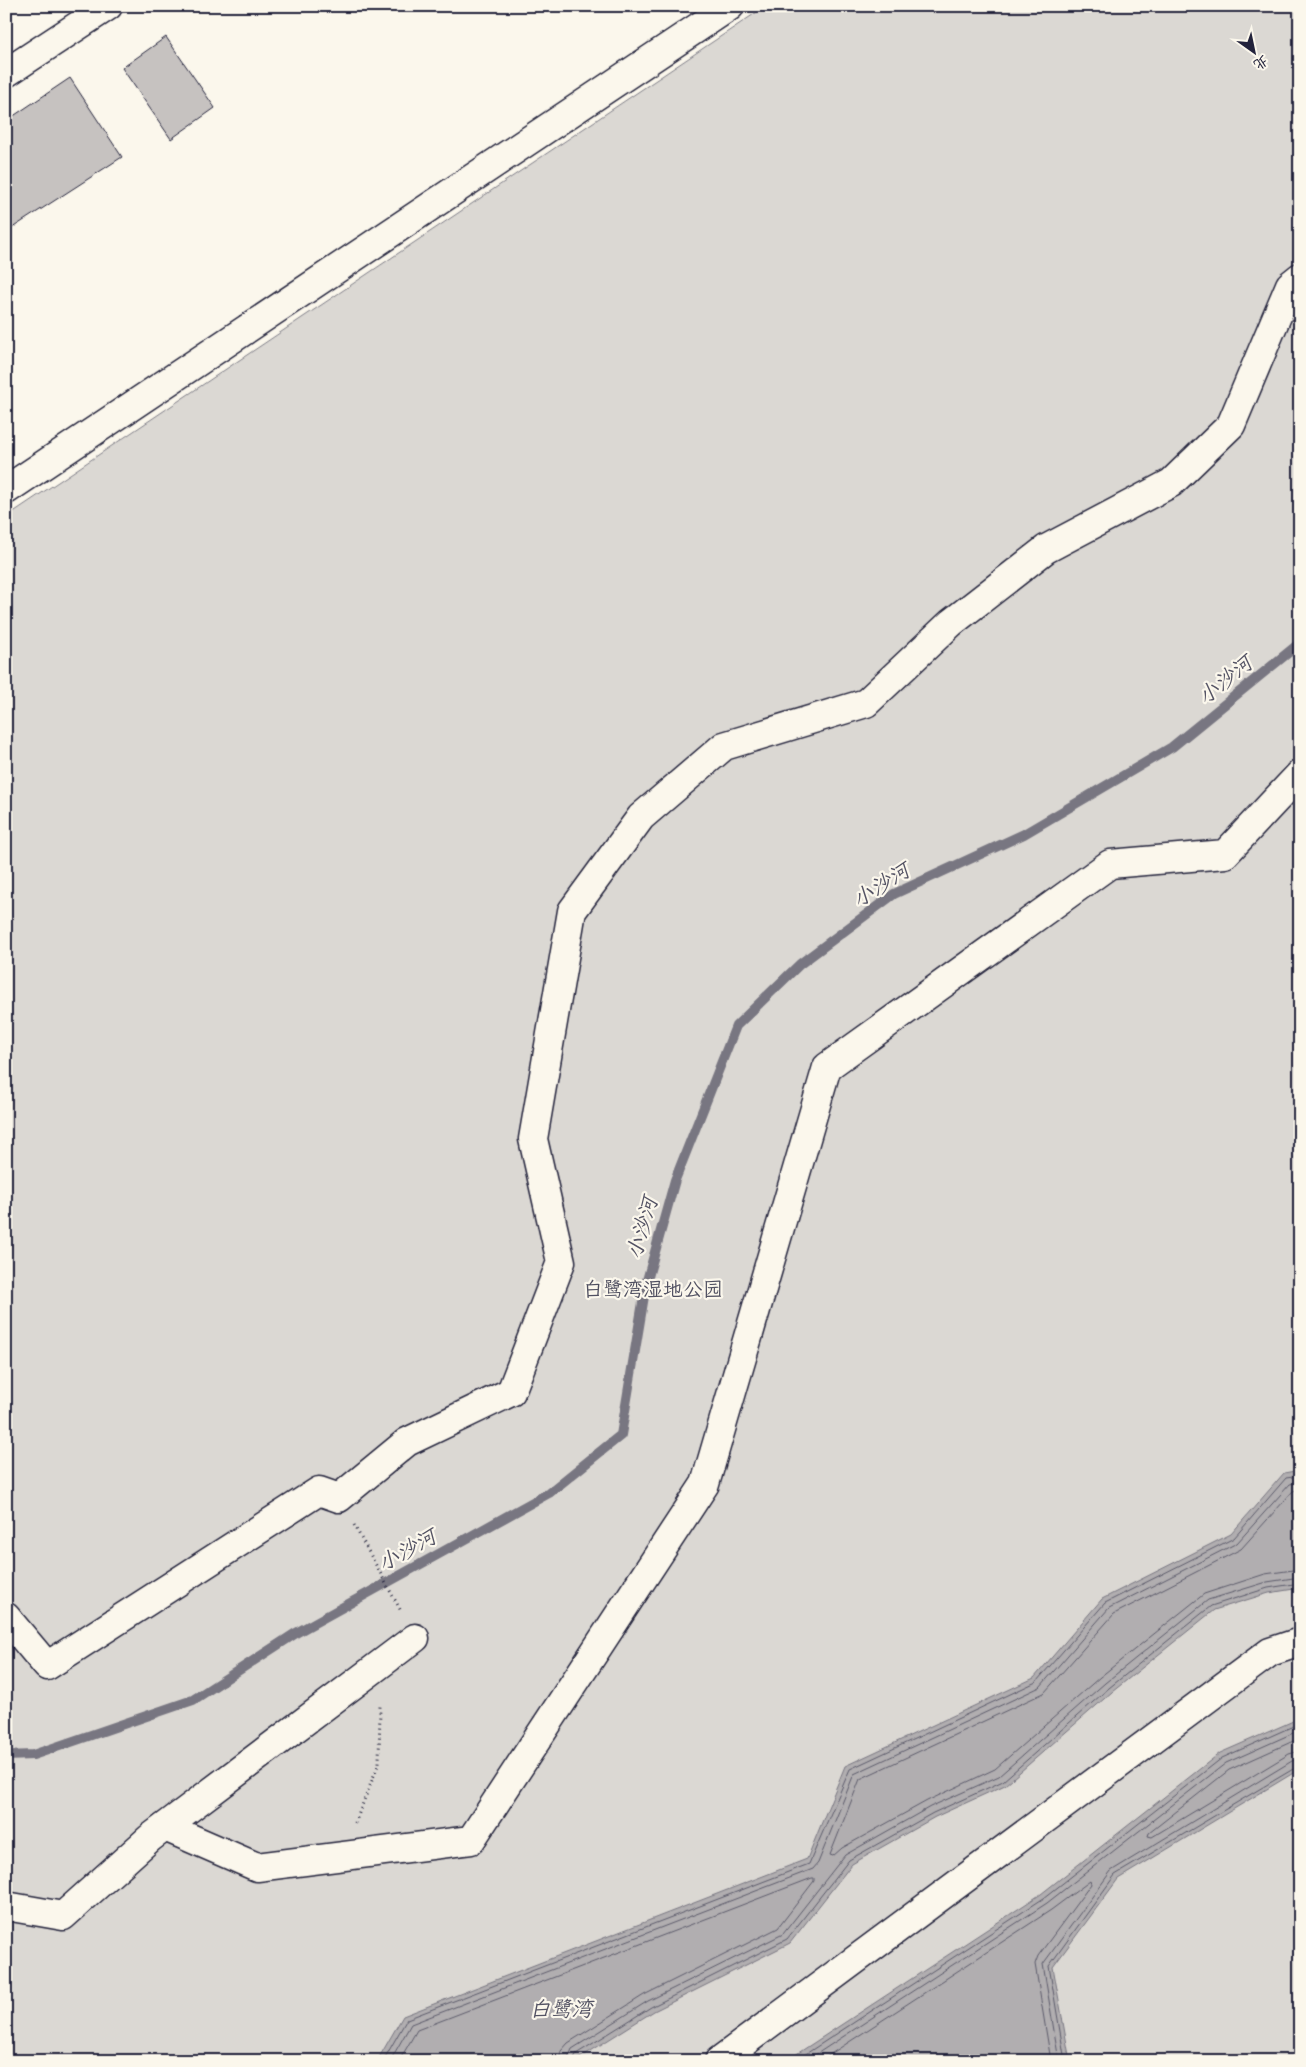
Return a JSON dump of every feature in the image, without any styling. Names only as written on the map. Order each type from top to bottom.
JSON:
[{"type":"street","points":[[6,73],[108,6]]},
{"type":"street","points":[[6,490],[730,6]]},
{"type":"street","points":[[6,1617],[47,1666],[319,1491],[339,1498],[407,1442],[511,1392],[561,1262],[533,1138],[572,911],[641,817],[724,746],[866,703],[951,623],[1046,549],[1171,483],[1231,426],[1290,285],[1300,277]]},
{"type":"street","points":[[165,1827],[257,1867],[471,1840],[704,1484],[827,1067],[1110,864],[1225,854],[1300,774]]},
{"type":"street","points":[[6,1906],[63,1916],[165,1827],[415,1638]]},
{"type":"street","points":[[719,2061],[1270,1652],[1300,1642]]},
{"type":"path","points":[[339,1498],[415,1638]]},
{"type":"path","points":[[341,1856],[379,1763],[380,1689],[386,1659]]},
{"type":"green space","name":"白鹭湾湿地公园","points":[[766,6],[1300,6],[1300,2061],[6,2061],[6,517]]},
{"type":"water","name":"白鹭湾","points":[[1300,1470],[1300,1588],[1269,1593],[1214,1610],[1112,1692],[1005,1785],[935,1817],[852,1864],[790,1943],[654,2011],[575,2061],[377,2061],[403,2016],[807,1859],[845,1766],[1034,1678],[1102,1599],[1231,1534],[1284,1473]]},
{"type":"water","points":[[1300,1718],[1300,1769],[1118,1879],[1053,1967],[1070,2061],[786,2061],[1041,1894],[1220,1753]]},
{"type":"building","points":[[166,37],[215,108],[171,139],[122,68]]},
{"type":"building","points":[[70,78],[122,157],[6,232],[6,121]]},
{"type":"waterway","name":"小沙河","points":[[6,1756],[33,1755],[193,1700],[296,1633],[549,1493],[621,1435],[646,1284],[675,1180],[736,1026],[800,964],[894,894],[1024,834],[1172,747],[1300,643]]}]
